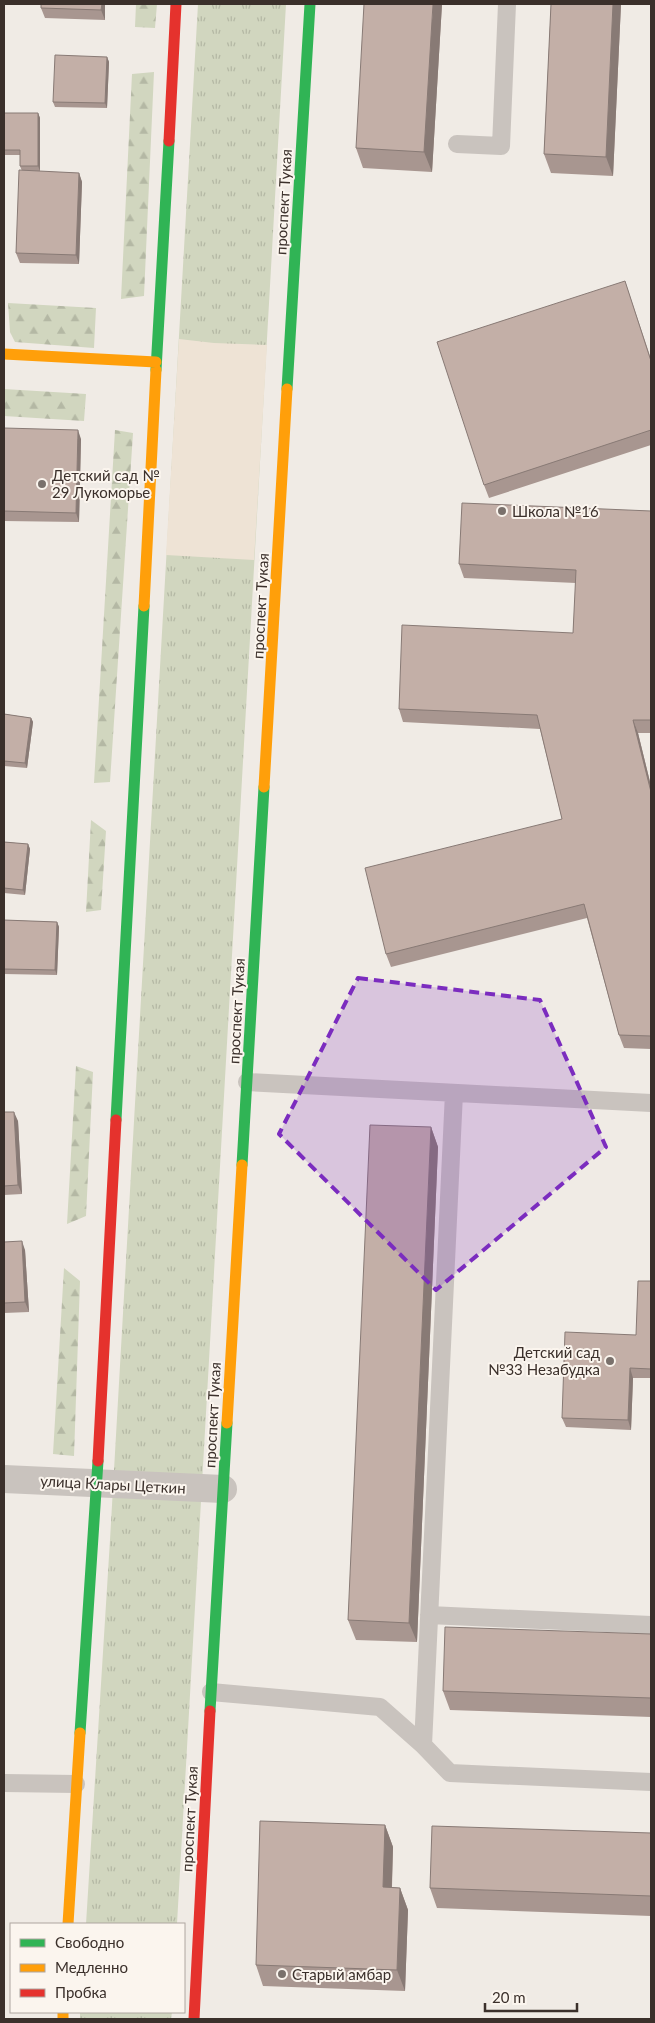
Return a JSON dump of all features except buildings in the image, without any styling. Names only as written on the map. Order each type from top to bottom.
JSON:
[{"type":"main road","points":[[68,1923],[76,1784],[98,1484],[176,4]]},
{"type":"main road","name":"проспект Тукая","points":[[194,2019],[211,1692],[310,4]]},
{"type":"main road","points":[[4,354],[156,362]]},
{"type":"street","name":"улица Клары Цеткин","points":[[4,1479],[223,1489]]},
{"type":"lane","points":[[457,144],[501,146],[506,4]]},
{"type":"lane","points":[[247,1082],[651,1103]]},
{"type":"lane","points":[[423,1745],[454,1093]]},
{"type":"lane","points":[[429,1615],[651,1625]]},
{"type":"lane","points":[[211,1692],[380,1707],[423,1745],[450,1773],[651,1782]]},
{"type":"lane","points":[[4,1783],[76,1784]]},
{"type":"highlighted area","points":[[358,978],[540,1000],[606,1147],[436,1290],[279,1134]]},
{"type":"green space","points":[[136,4],[157,4],[155,28],[135,27]]},
{"type":"green space","points":[[198,4],[286,4],[177,1923],[86,1923],[110,1540]]},
{"type":"green space","points":[[154,72],[144,296],[121,299],[132,74]]},
{"type":"green space","points":[[8,303],[96,308],[94,348],[15,342],[10,332]]},
{"type":"green space","points":[[4,389],[86,394],[84,421],[4,416]]},
{"type":"green space","points":[[115,430],[133,433],[110,782],[94,783]]},
{"type":"green space","points":[[91,820],[106,831],[101,910],[86,912]]},
{"type":"green space","points":[[76,1066],[93,1072],[86,1216],[67,1224]]},
{"type":"green space","points":[[64,1268],[80,1281],[74,1456],[53,1454]]},
{"type":"green space","points":[[80,2013],[172,2013],[171,2019],[80,2019]]},
{"type":"shaded area","points":[[179,339],[214,343],[267,345],[254,560],[166,555]]},
{"type":"traffic: fast","points":[[287,389],[310,4]]},
{"type":"traffic: fast","points":[[156,370],[169,141]]},
{"type":"traffic: fast","points":[[116,1120],[144,606]]},
{"type":"traffic: fast","points":[[242,1165],[264,787]]},
{"type":"traffic: fast","points":[[210,1711],[227,1423]]},
{"type":"traffic: fast","points":[[80,1733],[98,1461]]},
{"type":"traffic: slow","points":[[4,354],[156,362]]},
{"type":"traffic: slow","points":[[144,606],[156,370]]},
{"type":"traffic: slow","points":[[264,787],[287,389]]},
{"type":"traffic: slow","points":[[227,1423],[242,1165]]},
{"type":"traffic: slow","points":[[68,1923],[80,1733]]},
{"type":"traffic: slow","points":[[63,2013],[63,2019]]},
{"type":"traffic: jam","points":[[169,141],[176,4]]},
{"type":"traffic: jam","points":[[98,1461],[116,1120]]},
{"type":"traffic: jam","points":[[194,2019],[210,1711]]},
{"type":"place","name":"Детский сад № 29 Лукоморье","points":[[42,484]]},
{"type":"place","name":"Школа №16","points":[[502,511]]},
{"type":"place","name":"Детский сад №33 Незабудка","points":[[610,1361]]},
{"type":"place","name":"Старый амбар","points":[[282,1974]]}]
